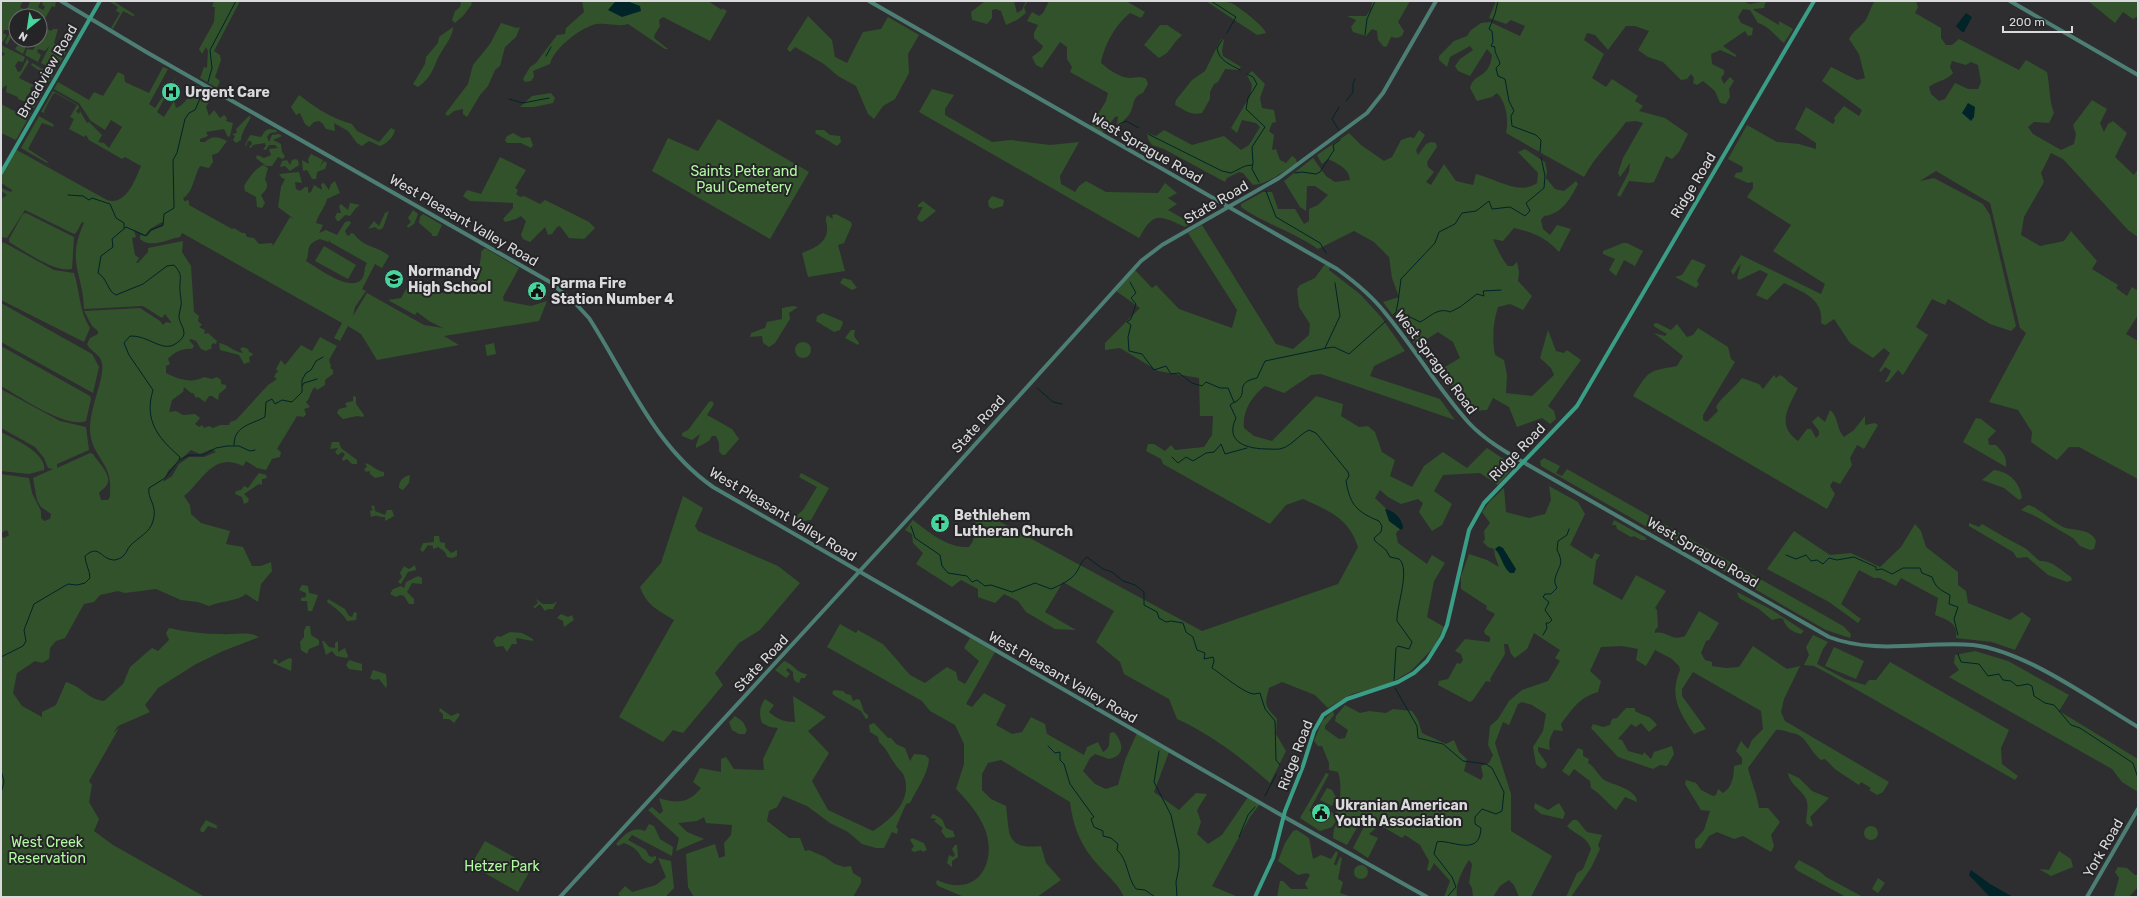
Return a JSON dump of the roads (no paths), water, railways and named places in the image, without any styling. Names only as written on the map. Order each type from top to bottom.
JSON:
[{"type":"main road","name":"West Pleasant Valley Road","points":[[61,1],[89,20],[548,281],[575,303],[589,318],[656,430],[680,461],[713,487],[1283,816],[1427,897]]},
{"type":"main road","name":"Broadview Road","points":[[1,173],[100,1]]},
{"type":"main road","name":"West Sprague Road","points":[[869,1],[1337,269],[1356,283],[1386,313],[1452,404],[1470,424],[1490,441],[1523,462],[1829,637],[1846,643],[1864,646],[1973,645],[1997,650],[2030,663],[2138,727]]},
{"type":"main road","name":"State Road","points":[[560,897],[859,572],[1141,261],[1162,245],[1279,178],[1367,113],[1383,93],[1436,1]]},
{"type":"main road","name":"Ridge Road","points":[[1254,897],[1273,858],[1283,816],[1314,731],[1323,715],[1347,699],[1389,686],[1414,673],[1435,650],[1447,625],[1469,530],[1474,518],[1484,503],[1577,406],[1814,1]]},
{"type":"main road","points":[[2010,1],[2138,75]]},
{"type":"main road","name":"York Road","points":[[2087,897],[2138,809]]},
{"type":"water","points":[[627,1],[640,6],[641,11],[622,17],[608,10],[615,2]]},
{"type":"water","points":[[1966,13],[1972,17],[1964,32],[1962,32],[1956,26]]},
{"type":"water","points":[[1968,103],[1975,107],[1974,117],[1971,121],[1962,113]]},
{"type":"water","points":[[1385,509],[1391,511],[1399,518],[1403,525],[1401,530],[1389,521]]},
{"type":"water","points":[[1499,546],[1503,548],[1516,569],[1514,573],[1510,573],[1507,570],[1495,549]]},
{"type":"water","points":[[1971,870],[1990,884],[2013,897],[1989,896],[1969,875]]},
{"type":"waterway","points":[[208,82],[212,68],[210,50],[236,1]]},
{"type":"waterway","points":[[1211,1],[1236,17],[1227,33]]},
{"type":"waterway","points":[[1365,35],[1367,19],[1375,1]]},
{"type":"waterway","points":[[1498,1],[1489,29],[1492,31],[1493,42],[1491,46],[1495,47],[1500,64],[1496,68],[1498,76],[1505,79],[1509,101],[1514,111],[1511,116],[1512,126],[1536,135],[1541,140],[1540,152]]},
{"type":"waterway","points":[[1222,40],[1217,48],[1220,56],[1226,62],[1240,70]]},
{"type":"waterway","points":[[546,56],[551,47]]},
{"type":"waterway","points":[[1247,74],[1253,77],[1257,84],[1248,98],[1246,109],[1265,127],[1252,147],[1252,169],[1259,182]]},
{"type":"waterway","points":[[1346,101],[1353,92],[1353,84],[1355,79]]},
{"type":"waterway","points":[[179,460],[180,457],[165,442],[154,427],[150,410],[153,390],[129,355],[124,343],[130,336],[136,336],[162,346],[171,346],[181,339],[184,333],[179,318],[181,302],[179,272],[174,265],[167,266],[143,284],[116,295],[111,291],[101,275],[98,273],[101,256],[113,247],[112,239],[126,227],[146,236],[151,230],[163,225],[164,214],[174,208],[173,160],[177,153],[185,119],[189,113],[195,110],[202,94]]},
{"type":"waterway","points":[[509,99],[523,103],[549,98]]},
{"type":"waterway","points":[[1339,107],[1332,119],[1339,130]]},
{"type":"waterway","points":[[1119,124],[1126,121],[1139,128]]},
{"type":"waterway","points":[[1148,134],[1222,171],[1231,173],[1245,166],[1252,165]]},
{"type":"waterway","points":[[1295,173],[1302,172],[1316,174],[1320,172],[1334,150],[1333,145],[1340,140]]},
{"type":"waterway","points":[[1393,315],[1396,312],[1401,279],[1435,243],[1439,232],[1455,224],[1462,213],[1476,211],[1489,201],[1492,209],[1510,207],[1525,216],[1530,211],[1526,203],[1544,188],[1545,176],[1541,157]]},
{"type":"waterway","points":[[1266,191],[1276,217],[1320,243],[1326,253]]},
{"type":"waterway","points":[[68,195],[83,196],[89,200],[92,198],[110,204],[116,218],[124,223],[124,228]]},
{"type":"waterway","points":[[1130,282],[1136,293],[1131,298],[1136,304],[1131,319],[1127,322],[1131,325],[1128,337],[1129,351],[1142,354],[1154,370],[1166,366],[1171,374],[1179,373],[1192,383],[1202,386],[1206,382],[1220,388],[1228,388],[1234,402]]},
{"type":"waterway","points":[[1325,348],[1340,316],[1335,283]]},
{"type":"waterway","points":[[1398,311],[1420,322],[1434,313],[1442,311],[1450,312],[1460,307],[1477,294],[1484,296],[1483,291],[1501,290]]},
{"type":"waterway","points":[[1386,321],[1349,354],[1334,347],[1265,361],[1257,378],[1246,382],[1241,397],[1230,405],[1236,418],[1233,433],[1236,439],[1246,446],[1260,449],[1280,449],[1286,447],[1309,430],[1316,433],[1348,472],[1349,476],[1346,481],[1352,502],[1360,511],[1379,521],[1382,526],[1381,532],[1374,538],[1375,541],[1386,550],[1390,557],[1399,559],[1402,564],[1404,571],[1397,621],[1412,642],[1409,649],[1398,646],[1396,648],[1394,681]]},
{"type":"waterway","points":[[234,445],[235,439],[240,430],[265,417],[266,402],[272,399],[275,404],[282,400],[292,402],[302,392],[302,380],[306,373],[311,370],[316,361],[323,357]]},
{"type":"waterway","points":[[302,386],[304,383],[317,379]]},
{"type":"waterway","points":[[1037,388],[1053,402],[1062,404]]},
{"type":"waterway","points":[[1172,457],[1178,463],[1186,457],[1193,461],[1206,453],[1214,452],[1221,444],[1225,454],[1247,448]]},
{"type":"waterway","points":[[1,657],[23,646],[26,641],[24,630],[34,604],[68,584],[77,585],[85,583],[90,578],[85,556],[94,551],[106,558],[115,560],[122,557],[129,547],[147,532],[153,521],[154,515],[153,506],[149,496],[149,488],[165,478],[179,460],[189,455],[203,455],[216,448],[227,446],[239,446],[250,451],[255,450]]},
{"type":"waterway","points":[[911,526],[915,538],[940,555],[942,566],[948,573],[967,576],[972,582],[977,580],[985,586],[991,585],[1012,592],[1035,583],[1051,589],[1071,578],[1076,573],[1083,560],[1087,557],[1103,569],[1112,572],[1123,581],[1135,585],[1144,592],[1144,605],[1157,612],[1159,618],[1166,622],[1171,621],[1183,623],[1186,632],[1193,637],[1197,650],[1205,653],[1204,659],[1213,657],[1214,661],[1212,668],[1245,691],[1254,694],[1260,693],[1265,709],[1275,721],[1276,760],[1280,765]]},
{"type":"waterway","points":[[1543,635],[1547,628],[1546,623],[1549,623],[1552,620],[1545,610],[1549,602],[1543,597],[1545,594],[1551,594],[1557,588],[1555,580],[1561,562],[1557,550],[1558,541],[1567,535],[1569,529]]},
{"type":"waterway","points":[[1786,555],[1796,559],[1806,555],[1811,561],[1817,560],[1823,564],[1829,558],[1837,560],[1854,557],[1876,567],[1876,570],[1882,569],[1892,574],[1903,568],[1920,568],[1922,573],[1932,577],[1938,588],[1950,595],[1949,604],[1958,607],[1954,619],[1958,635]]},
{"type":"waterway","points":[[1958,654],[1961,662],[1979,664],[1988,676],[1999,674],[2003,680],[2011,681],[2017,686],[2028,684],[2032,686],[2034,696],[2045,703],[2054,705],[2071,725],[2080,728],[2133,763],[2138,778]]},
{"type":"waterway","points":[[1395,688],[1417,726],[1418,738],[1443,744],[1463,761],[1486,764],[1492,768],[1504,792],[1502,811],[1496,814],[1482,809],[1475,817],[1475,824],[1481,828],[1479,837],[1475,843],[1463,845],[1437,842],[1434,854],[1452,877],[1456,887],[1447,897]]},
{"type":"waterway","points":[[1048,746],[1055,753],[1060,752],[1060,760],[1064,764],[1070,784],[1094,817],[1091,819],[1094,827],[1103,831],[1103,836],[1111,838],[1118,844],[1117,850],[1123,858],[1133,885],[1136,889],[1145,890],[1155,897]]},
{"type":"waterway","points":[[1159,751],[1154,782],[1171,815],[1179,851],[1179,867],[1176,882],[1177,897]]},
{"type":"waterway","points":[[1,770],[4,782],[1,793]]},
{"type":"waterway","points":[[1265,796],[1276,775]]},
{"type":"waterway","points":[[1239,837],[1248,815],[1255,807]]},
{"type":"place","name":"Urgent Care","points":[[171,92]]},
{"type":"place","name":"Normandy High School","points":[[394,279]]},
{"type":"place","name":"Parma Fire Station Number 4","points":[[537,291]]},
{"type":"place","name":"Bethlehem Lutheran Church","points":[[940,523]]},
{"type":"place","name":"Ukranian American Youth Association","points":[[1321,813]]},
{"type":"park label","name":"Saints Peter and Paul Cemetery","points":[[744,180]]},
{"type":"park label","name":"West Creek Reservation","points":[[47,850]]},
{"type":"park label","name":"Hetzer Park","points":[[502,866]]}]
